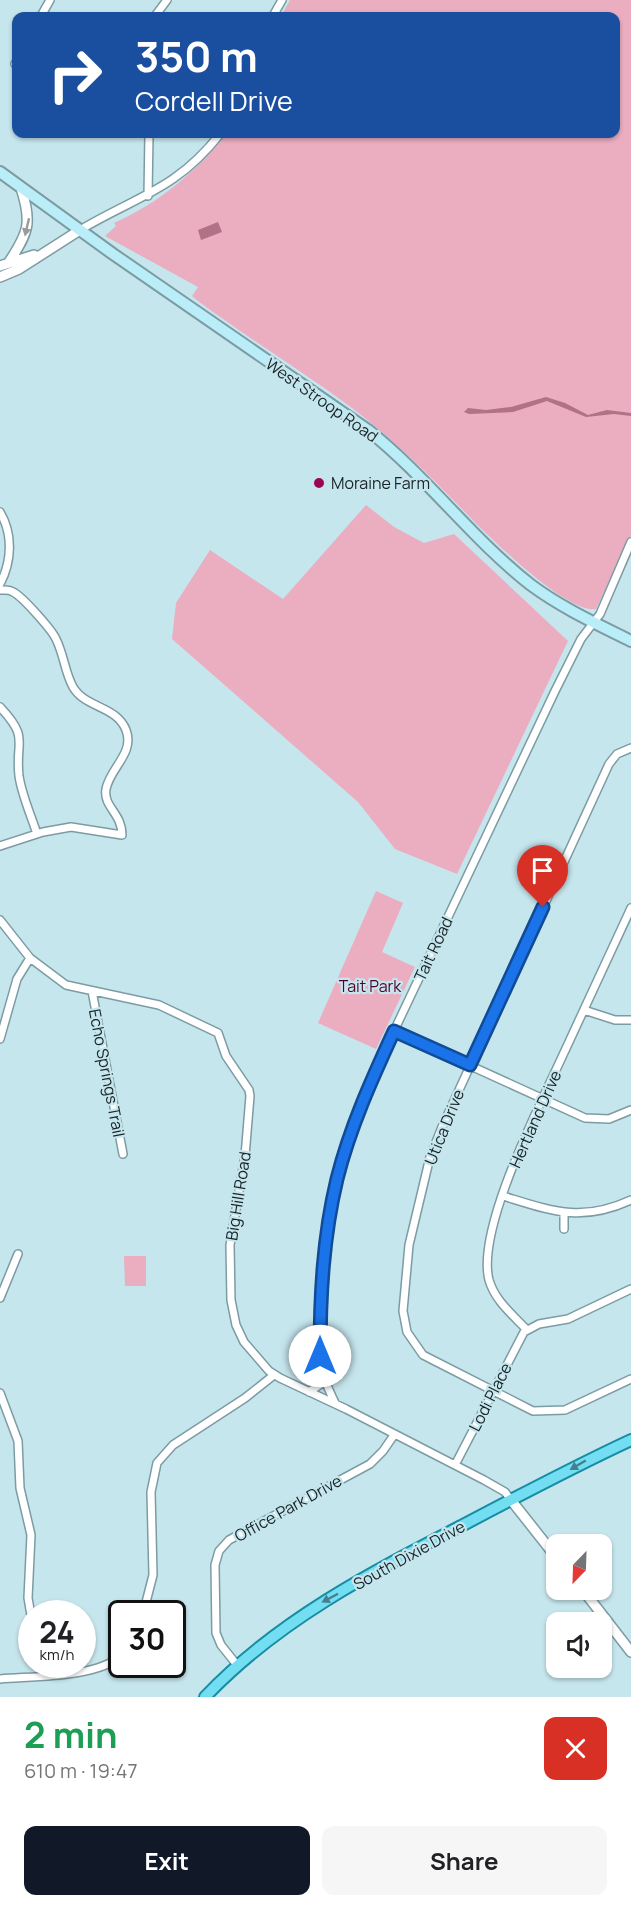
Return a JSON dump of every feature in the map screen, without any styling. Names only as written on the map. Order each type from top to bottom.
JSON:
[{"type":"main road","name":"West Stroop Road","points":[[0,172],[368,430],[406,463],[516,572],[553,600],[631,641]]},
{"type":"main road","name":"South Dixie Drive","points":[[205,1697],[237,1665],[288,1624],[317,1605],[398,1558],[631,1440]]},
{"type":"street","points":[[148,196],[149,138]]},
{"type":"street","points":[[0,278],[19,269],[39,254],[80,230],[148,196],[186,170],[216,138]]},
{"type":"street","points":[[4,264],[20,247],[29,224],[29,214],[21,188]]},
{"type":"street","points":[[4,264],[39,254]]},
{"type":"street","points":[[0,512],[9,531],[0,584]]},
{"type":"street","name":"Tait Road","points":[[334,1403],[325,1381],[320,1356],[320,1304],[329,1218],[337,1179],[355,1121],[394,1031],[555,691],[581,639],[600,614],[631,542]]},
{"type":"street","points":[[0,591],[16,593],[55,637],[76,692],[115,714],[127,731],[126,751],[110,777],[106,794],[111,807],[122,823],[122,835],[71,827],[37,834],[0,846]]},
{"type":"street","points":[[0,707],[14,723],[20,736],[19,774],[37,834]]},
{"type":"street","name":"Utica Drive","points":[[631,748],[617,754],[609,764],[442,1127],[421,1188],[409,1245],[403,1311],[411,1341],[423,1355],[533,1411],[556,1412],[631,1379]]},
{"type":"street","name":"Hertland Drive","points":[[528,1330],[501,1303],[489,1279],[490,1245],[518,1152],[631,908]]},
{"type":"street","name":"Big Hill Road","points":[[0,920],[30,958],[66,985],[159,1005],[215,1030],[221,1037],[226,1056],[249,1090],[251,1104],[230,1245],[231,1300],[239,1334],[251,1352],[274,1375],[334,1403],[505,1492],[546,1544]]},
{"type":"street","points":[[0,1039],[17,979],[30,958]]},
{"type":"street","name":"Echo Springs Trail","points":[[92,992],[123,1154]]},
{"type":"street","points":[[584,1010],[607,1019],[631,1020]]},
{"type":"street","points":[[394,1031],[543,1099],[593,1119],[609,1119],[631,1110]]},
{"type":"street","points":[[503,1196],[564,1214],[601,1211],[631,1200]]},
{"type":"street","points":[[564,1214],[564,1228]]},
{"type":"street","points":[[0,1298],[18,1254]]},
{"type":"street","points":[[528,1330],[539,1324],[568,1319],[631,1289]]},
{"type":"street","name":"Lodi Place","points":[[455,1466],[519,1339],[528,1330]]},
{"type":"street","points":[[147,1600],[153,1575],[151,1492],[157,1463],[173,1445],[245,1398],[274,1375]]},
{"type":"street","points":[[309,1392],[325,1381]]},
{"type":"street","points":[[0,1394],[18,1441],[20,1488],[31,1535],[28,1600]]},
{"type":"street","name":"Office Park Drive","points":[[237,1665],[221,1645],[216,1633],[215,1565],[219,1551],[229,1540],[370,1464],[394,1435]]},
{"type":"street","points":[[591,1600],[631,1652]]},
{"type":"street","points":[[0,1679],[18,1677]]},
{"type":"green space","points":[[290,0],[631,0],[631,536],[596,609],[583,607],[566,599],[526,570],[437,483],[367,420],[192,296],[198,287],[105,236],[116,226],[114,223],[146,206],[176,185],[223,138],[620,138],[620,12],[283,12]]},
{"type":"green space","points":[[366,505],[394,527],[424,543],[454,534],[568,641],[457,874],[395,849],[358,802],[172,639],[176,603],[210,550],[283,599]]},
{"type":"green space","name":"Tait Park","points":[[376,891],[403,903],[382,952],[415,967],[376,1049],[318,1023]]},
{"type":"green space","points":[[124,1256],[146,1256],[146,1286],[125,1286]]},
{"type":"shaded area","points":[[218,222],[222,232],[201,240],[198,230]]},
{"type":"shaded area","points":[[546,397],[565,403],[588,415],[607,410],[631,413],[631,416],[614,414],[586,417],[547,401],[513,412],[469,414],[464,412],[468,408],[486,410],[511,407]]},
{"type":"place","name":"Moraine Farm","points":[[319,483]]},
{"type":"route","points":[[320,1356],[323,1261],[337,1179],[367,1089],[394,1031],[470,1065],[543,907]]}]
